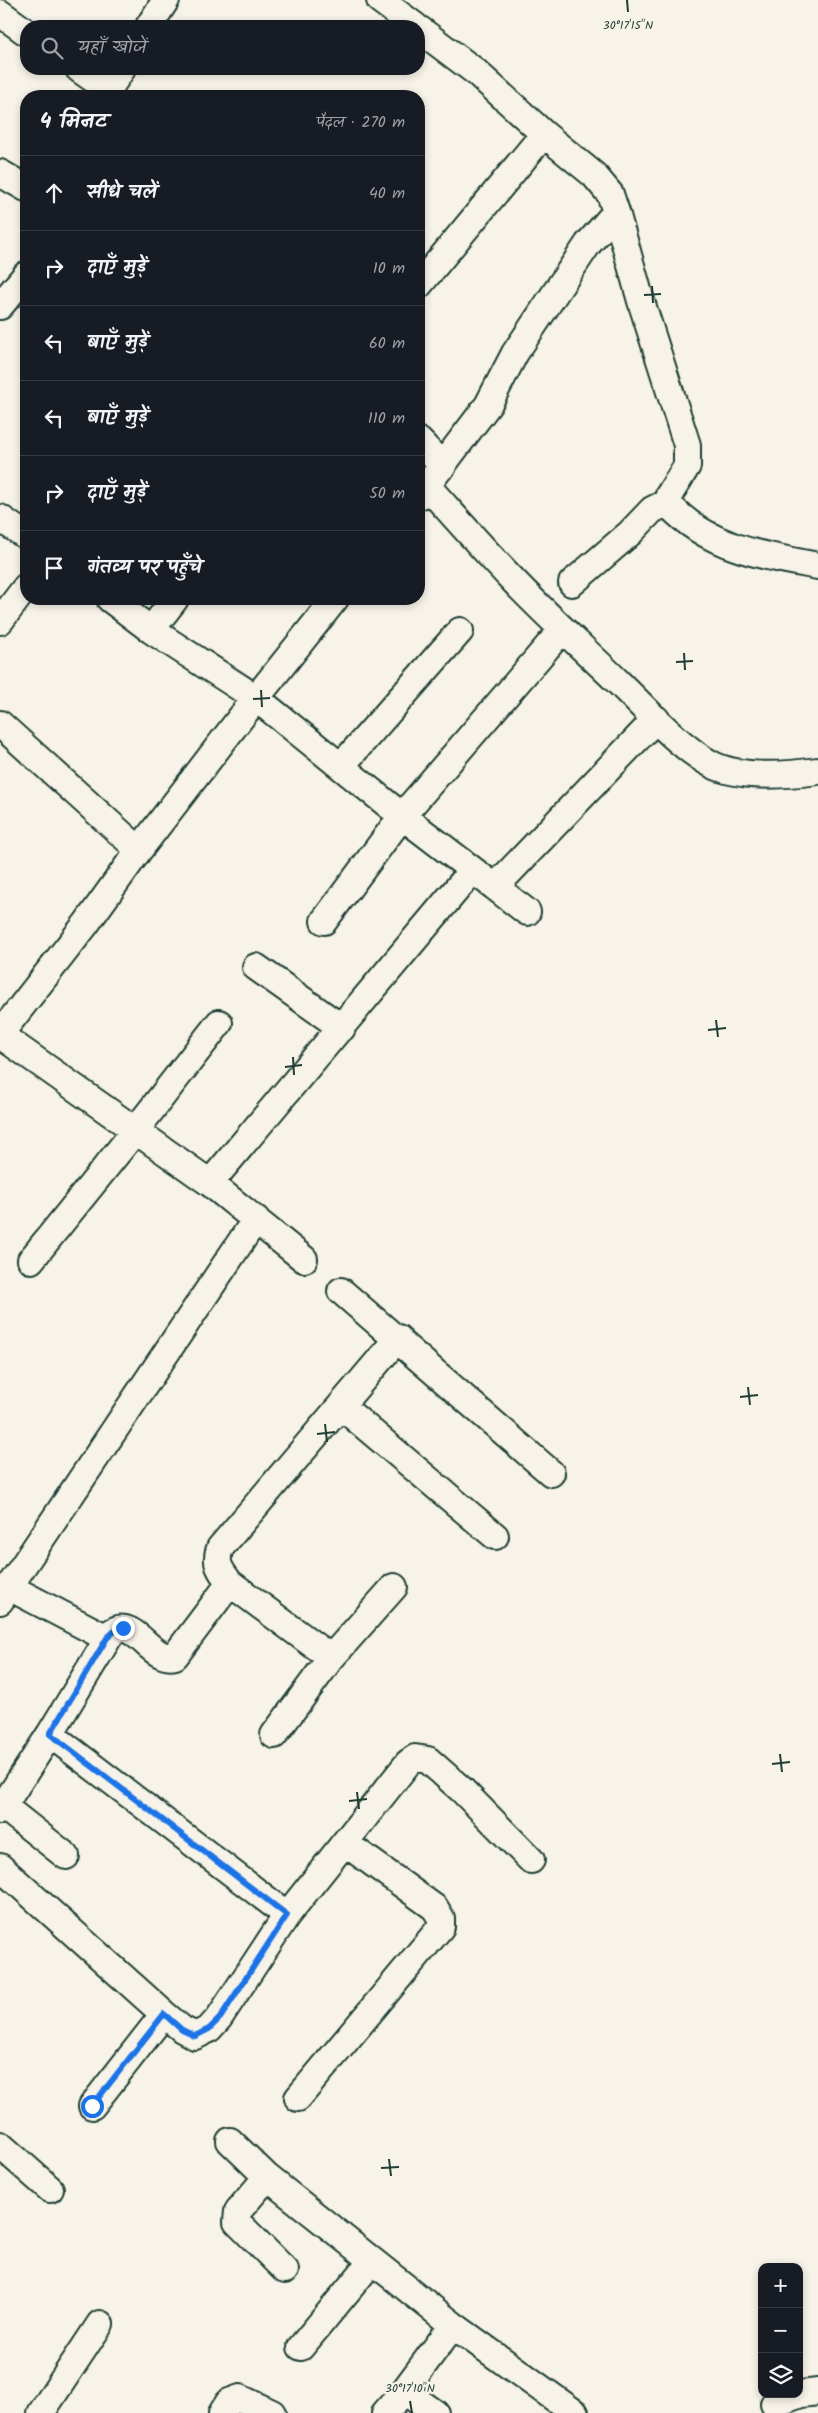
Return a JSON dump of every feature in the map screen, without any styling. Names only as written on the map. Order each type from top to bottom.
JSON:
[{"type":"street","points":[[153,20],[166,0]]},
{"type":"street","points":[[380,0],[407,20]]},
{"type":"street","points":[[0,13],[20,28]]},
{"type":"street","points":[[425,34],[476,72],[544,134],[594,175],[610,194],[687,445],[687,466],[669,495],[668,502]]},
{"type":"street","points":[[91,75],[112,85]]},
{"type":"street","points":[[425,279],[544,134]]},
{"type":"street","points":[[0,173],[20,185]]},
{"type":"street","points":[[425,488],[488,405],[515,352],[588,244],[616,212]]},
{"type":"street","points":[[0,306],[20,282]]},
{"type":"street","points":[[425,447],[443,466]]},
{"type":"street","points":[[425,493],[562,630],[656,719],[714,765],[728,770],[772,775],[818,771]]},
{"type":"street","points":[[668,502],[692,525],[729,546],[752,553],[818,566]]},
{"type":"street","points":[[572,583],[630,533],[652,510],[668,502]]},
{"type":"street","points":[[0,518],[20,532]]},
{"type":"street","points":[[0,621],[20,595]]},
{"type":"street","points":[[118,605],[151,630],[256,698],[402,816],[527,912]]},
{"type":"street","points":[[151,630],[170,605]]},
{"type":"street","points":[[304,1260],[210,1183],[0,1035],[86,924],[139,850],[330,605]]},
{"type":"street","points":[[324,921],[402,816],[562,630]]},
{"type":"street","points":[[341,766],[460,631]]},
{"type":"street","points":[[495,887],[656,719]]},
{"type":"street","points":[[0,724],[139,850]]},
{"type":"street","points":[[210,1183],[472,871]]},
{"type":"street","points":[[256,967],[342,1028]]},
{"type":"street","points":[[31,1260],[219,1023]]},
{"type":"street","points":[[107,1638],[4,1594],[256,1219]]},
{"type":"street","points":[[341,1291],[398,1338],[551,1473]]},
{"type":"street","points":[[331,1658],[230,1583],[220,1571],[217,1563],[220,1548],[398,1338]]},
{"type":"street","points":[[341,1406],[495,1536]]},
{"type":"street","points":[[66,1856],[2,1809],[50,1734],[107,1638],[117,1629],[123,1628],[129,1630],[162,1656],[175,1656],[230,1583]]},
{"type":"street","points":[[274,1734],[331,1658],[394,1586]]},
{"type":"street","points":[[50,1734],[287,1915]]},
{"type":"street","points":[[0,1867],[182,2030],[195,2036],[209,2029],[220,2018],[287,1915],[408,1763],[415,1758],[428,1760],[531,1860]]},
{"type":"street","points":[[298,2098],[441,1927],[442,1922],[435,1908],[345,1843]]},
{"type":"street","points":[[92,2106],[164,2014]]},
{"type":"street","points":[[230,2142],[267,2177],[453,2325],[575,2413]]},
{"type":"street","points":[[0,2145],[50,2189]]},
{"type":"street","points":[[267,2177],[238,2211],[237,2222],[285,2270]]},
{"type":"street","points":[[301,2347],[372,2261]]},
{"type":"street","points":[[41,2413],[100,2324]]},
{"type":"street","points":[[385,2413],[404,2391],[453,2325]]},
{"type":"street","points":[[404,2391],[435,2413]]},
{"type":"street","points":[[774,2404],[801,2394],[818,2392]]},
{"type":"street","points":[[222,2413],[229,2402],[240,2398],[272,2413]]},
{"type":"route","points":[[92,2106],[164,2014],[189,2034],[195,2036],[209,2029],[220,2018],[287,1915],[50,1734],[107,1638],[112,1632],[123,1628]]}]
